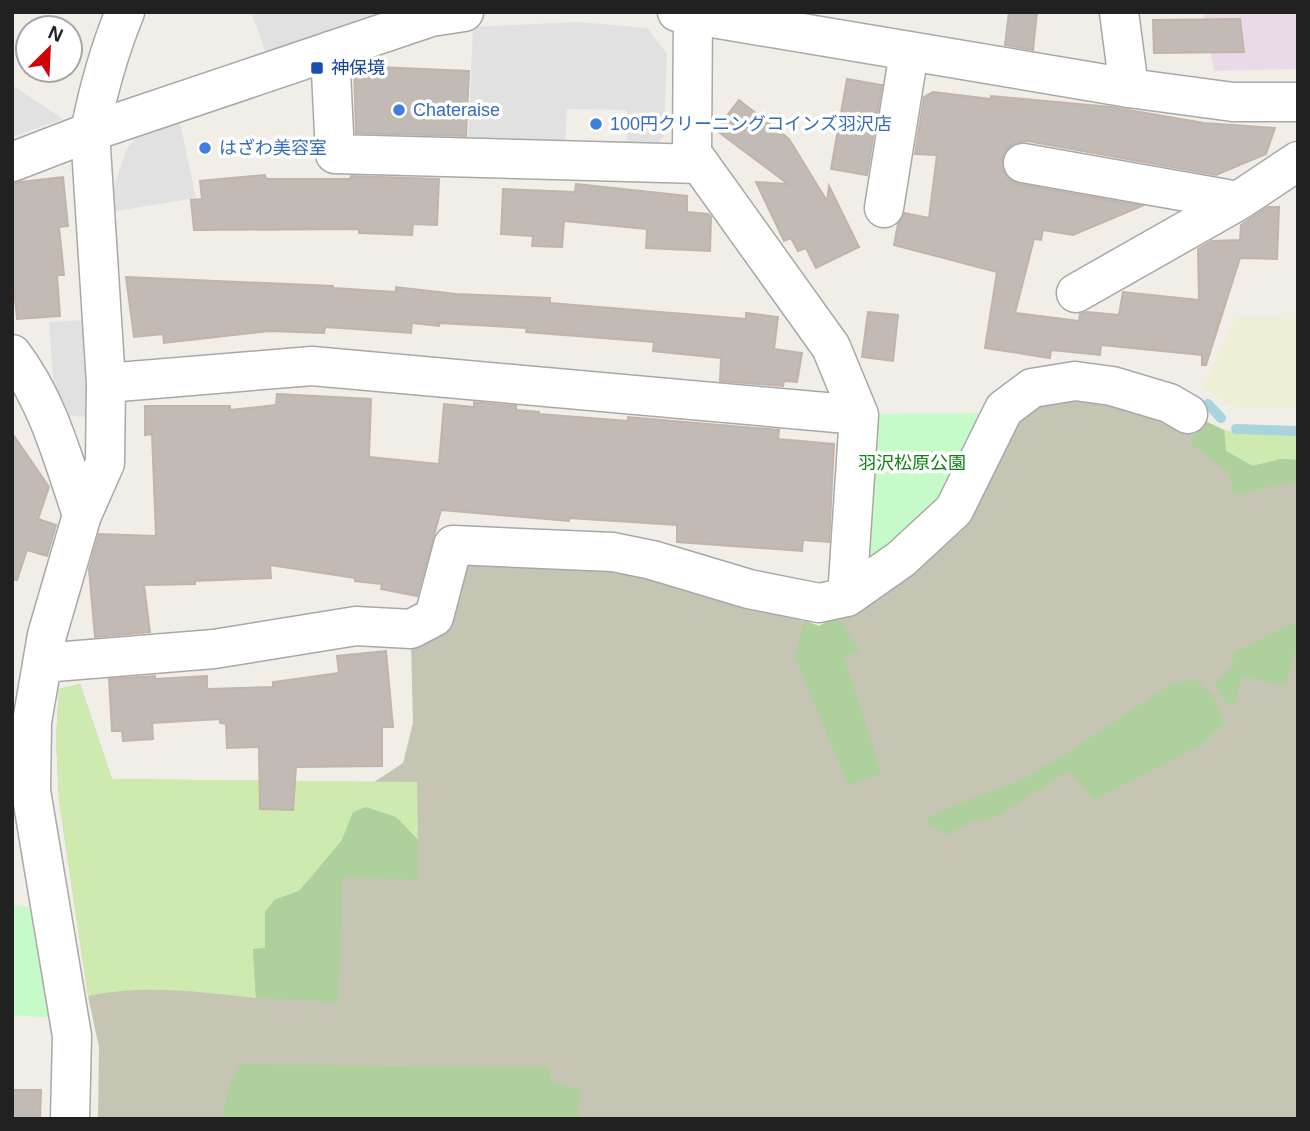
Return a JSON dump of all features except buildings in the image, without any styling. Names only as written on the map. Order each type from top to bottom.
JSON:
[{"type":"street","points":[[70,1119],[72,1036],[32,791],[32,722],[47,635],[82,515],[105,463],[106,383],[90,132],[96,98],[125,12]]},
{"type":"street","points":[[12,162],[90,132],[330,51],[417,16],[464,12]]},
{"type":"street","points":[[1119,12],[1129,88]]},
{"type":"street","points":[[847,597],[859,415],[831,347],[692,153],[685,13],[1129,88],[1233,102],[1298,102]]},
{"type":"street","points":[[330,51],[335,154],[700,164]]},
{"type":"street","points":[[884,208],[909,52]]},
{"type":"street","points":[[1076,293],[1238,201],[1298,161]]},
{"type":"street","points":[[1023,163],[1238,201]]},
{"type":"street","points":[[106,383],[312,366],[859,415]]},
{"type":"street","points":[[19,377],[46,411],[82,515]]},
{"type":"street","points":[[42,663],[214,649],[356,626],[411,629],[434,617],[453,545],[613,552],[652,560],[749,589],[820,603],[847,597],[901,559],[954,510],[1004,408],[1032,388],[1075,381],[1112,386],[1169,402],[1188,414]]},
{"type":"shaded area","points":[[251,12],[390,12],[266,53]]},
{"type":"shaded area","points":[[1203,12],[1298,12],[1298,69],[1214,71]]},
{"type":"shaded area","points":[[578,22],[647,28],[667,54],[664,136],[656,146],[627,144],[627,110],[567,109],[565,145],[468,140],[473,27]]},
{"type":"shaded area","points":[[12,85],[63,119],[12,137]]},
{"type":"shaded area","points":[[179,118],[196,198],[110,212],[111,194],[127,149],[137,137],[148,130]]},
{"type":"shaded area","points":[[1236,316],[1298,319],[1298,409],[1235,408],[1203,388]]},
{"type":"shaded area","points":[[86,320],[91,417],[60,415],[55,401],[49,322]]},
{"type":"shaded area","points":[[1087,396],[1155,415],[1195,434],[1203,420],[1240,434],[1298,434],[1298,1119],[98,1119],[99,1047],[88,996],[59,800],[56,739],[59,689],[80,684],[112,779],[374,782],[403,763],[413,723],[411,645],[461,566],[472,559],[623,564],[819,626],[838,616],[961,532],[1009,424],[1047,400]]},
{"type":"green space","name":"羽沢松原公園","points":[[989,413],[948,497],[858,579],[868,414]]},
{"type":"green space","points":[[1203,420],[1224,430],[1226,451],[1252,466],[1282,459],[1298,460],[1298,481],[1233,495],[1229,473],[1190,444]]},
{"type":"green space","points":[[1224,430],[1240,434],[1298,434],[1298,460],[1282,459],[1253,466],[1226,451]]},
{"type":"green space","points":[[837,616],[860,652],[844,657],[882,774],[848,785],[795,658],[804,620],[819,626]]},
{"type":"green space","points":[[1298,620],[1298,652],[1294,652],[1286,686],[1242,676],[1233,709],[1221,698],[1215,683],[1232,667],[1233,653]]},
{"type":"green space","points":[[1195,679],[1212,694],[1225,722],[1201,745],[1095,800],[1068,771],[997,817],[969,823],[948,835],[927,824],[927,818],[940,811],[1025,778],[1170,685]]},
{"type":"green space","points":[[80,684],[112,779],[417,782],[418,840],[396,817],[353,812],[342,840],[299,891],[274,900],[265,948],[253,950],[256,998],[151,990],[88,996],[59,800],[56,739],[59,689]]},
{"type":"green space","points":[[366,807],[396,817],[418,840],[418,880],[343,877],[338,1002],[256,998],[253,949],[265,948],[265,912],[274,900],[299,891],[342,840],[353,812]]},
{"type":"green space","points":[[12,905],[39,908],[57,1018],[12,1015]]},
{"type":"green space","points":[[241,1064],[548,1068],[552,1082],[580,1090],[578,1119],[222,1119],[230,1083]]},
{"type":"waterway","points":[[1208,404],[1221,418]]},
{"type":"waterway","points":[[1236,429],[1298,431]]},
{"type":"place","name":"神保境","points":[[317,68]]},
{"type":"place","name":"Chateraise","points":[[399,110]]},
{"type":"place","name":"100円クリーニングコインズ羽沢店","points":[[596,124]]},
{"type":"place","name":"はざわ美容室","points":[[205,148]]}]
